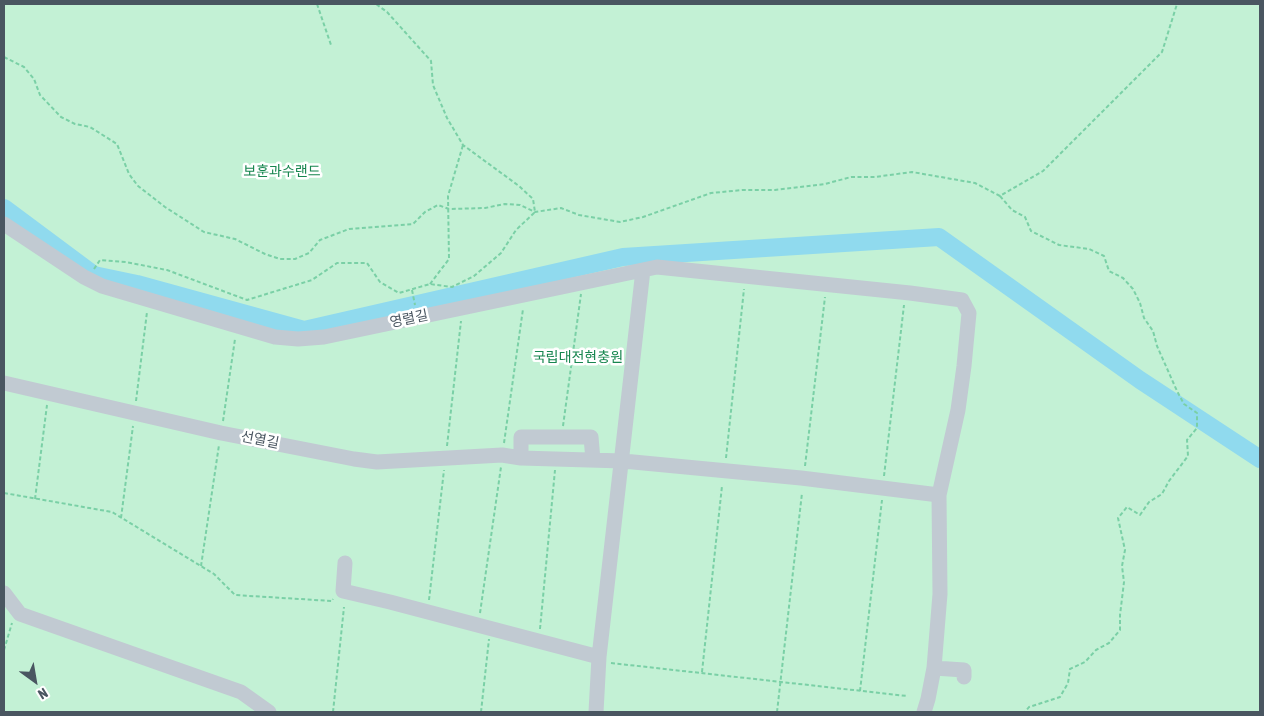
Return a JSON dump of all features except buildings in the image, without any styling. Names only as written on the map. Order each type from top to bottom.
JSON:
[{"type":"lane","name":"영렬길","points":[[4,224],[84,277],[102,286],[275,337],[298,339],[324,337],[657,267],[962,300],[969,313],[958,410],[939,495]]},
{"type":"lane","points":[[596,712],[604,660],[643,270]]},
{"type":"lane","name":"선열길","points":[[4,383],[221,432],[354,459],[377,462],[502,455],[521,458]]},
{"type":"lane","points":[[593,460],[592,437],[522,437],[521,458],[623,461],[801,478],[939,495],[940,594],[934,668],[924,712]]},
{"type":"lane","points":[[345,563],[343,592],[390,602],[604,660]]},
{"type":"lane","points":[[4,593],[20,614],[241,692],[267,712]]},
{"type":"lane","points":[[934,668],[964,670],[964,677]]},
{"type":"path","points":[[317,4],[331,46]]},
{"type":"path","points":[[376,4],[388,12],[432,61],[433,85],[447,118],[463,145],[519,186],[533,199],[535,212]]},
{"type":"path","points":[[1000,196],[1043,171],[1162,52],[1177,4]]},
{"type":"path","points":[[4,57],[24,68],[34,79],[40,94],[61,117],[75,124],[90,127],[117,144],[129,174],[138,186],[165,207],[204,232],[235,240],[280,259],[295,259],[309,253],[320,240],[349,229],[413,224],[425,212],[438,205],[448,210],[485,208],[506,204],[520,205],[535,212],[561,208],[579,215],[620,222],[643,217],[711,193],[774,190],[825,184],[851,177],[875,177],[912,172],[975,183],[1000,196],[1012,210],[1025,217],[1032,231],[1059,245],[1090,249],[1104,256],[1109,271],[1123,278],[1140,303],[1144,318],[1153,331],[1177,391],[1184,404],[1197,412],[1197,428],[1188,440],[1188,456],[1169,480],[1162,494],[1149,502],[1140,515],[1127,507],[1118,518],[1125,550],[1122,566],[1124,582],[1120,630],[1109,643],[1096,650],[1085,662],[1070,669],[1068,683],[1060,697],[1029,707],[1025,712]]},
{"type":"path","points":[[430,284],[449,259],[448,196],[463,145]]},
{"type":"path","points":[[94,269],[100,260],[126,262],[167,270],[213,289],[247,300],[312,280],[338,264],[367,263],[380,282],[399,293],[430,284],[452,287],[474,276],[501,253],[516,230],[535,212]]},
{"type":"path","points":[[725,461],[746,276]]},
{"type":"path","points":[[561,438],[582,282]]},
{"type":"path","points":[[805,468],[827,285]]},
{"type":"path","points":[[412,290],[416,309]]},
{"type":"path","points":[[884,476],[905,293]]},
{"type":"path","points":[[35,499],[48,393]]},
{"type":"path","points":[[539,642],[556,458]]},
{"type":"path","points":[[702,673],[722,486]]},
{"type":"path","points":[[4,493],[112,512],[214,574],[235,595],[332,601],[343,592]]},
{"type":"path","points":[[777,712],[802,493]]},
{"type":"path","points":[[860,691],[882,500]]},
{"type":"path","points":[[333,712],[344,607]]},
{"type":"path","points":[[4,650],[16,608]]},
{"type":"path","points":[[481,712],[489,637]]},
{"type":"path","points":[[604,660],[907,696]]},
{"type":"green space","name":"국립대전현충원","points":[[4,4],[1260,4],[1260,712],[4,712]]},
{"type":"waterway","points":[[4,208],[94,275],[137,284],[304,330],[623,257],[939,237],[1140,380],[1260,459]]},
{"type":"park label","name":"보훈과수랜드","points":[[282,172]]}]
